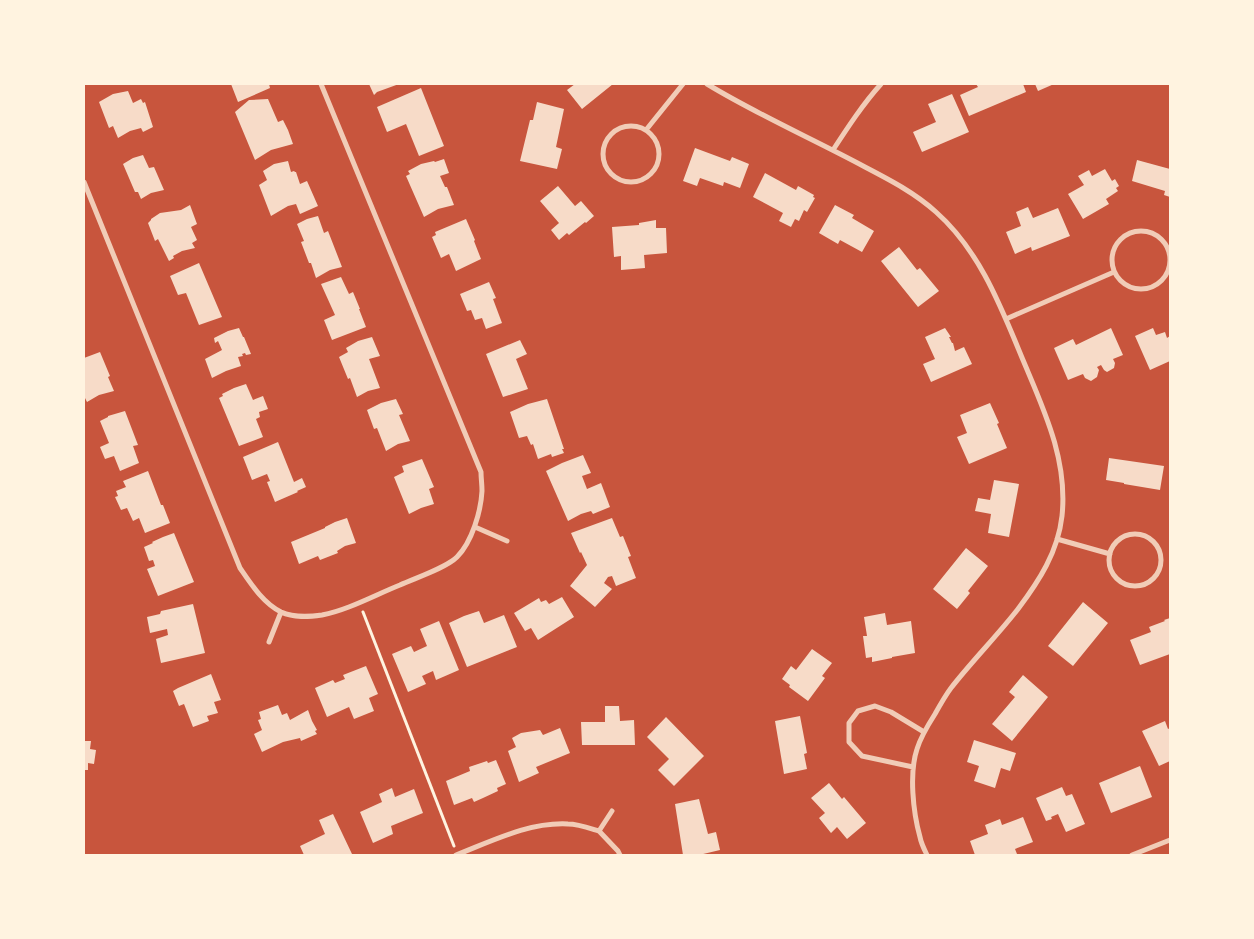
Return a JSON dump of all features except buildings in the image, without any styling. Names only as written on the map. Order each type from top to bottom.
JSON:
[{"type":"street","points":[[84,182],[240,568],[253,588],[268,603],[281,612],[301,617],[323,615],[343,609],[439,568],[457,557],[466,546],[475,527],[482,491],[481,472],[321,84]]},
{"type":"street","points":[[646,130],[683,84]]},
{"type":"street","points":[[707,84],[910,191],[936,212],[959,236],[979,264],[1006,319],[1050,423],[1059,460],[1063,488],[1062,516],[1057,539],[1047,566],[1033,590],[950,689],[924,732],[917,749],[913,768],[914,802],[920,838],[927,855]]},
{"type":"street","points":[[833,150],[868,98],[881,84]]},
{"type":"street","points":[[627,126],[646,130],[653,136],[660,152],[656,170],[642,181],[634,183],[616,179],[604,163],[605,144],[618,129],[627,126]]},
{"type":"street","points":[[1142,231],[1160,238],[1170,255],[1170,265],[1167,274],[1154,287],[1135,289],[1126,286],[1114,272],[1111,262],[1112,252],[1116,243],[1123,236],[1132,232],[1142,231]]},
{"type":"street","points":[[1006,319],[1114,272]]},
{"type":"street","points":[[475,527],[507,541]]},
{"type":"street","points":[[1127,535],[1145,535],[1158,547],[1161,555],[1158,572],[1153,579],[1138,586],[1122,582],[1111,570],[1110,554],[1113,546],[1119,539],[1127,535]]},
{"type":"street","points":[[1057,539],[1110,554]]},
{"type":"street","points":[[269,642],[281,612]]},
{"type":"street","points":[[913,768],[862,756],[849,742],[849,723],[858,711],[875,706],[891,712],[924,732]]},
{"type":"street","points":[[599,831],[612,811]]},
{"type":"street","points":[[457,855],[511,832],[538,826],[569,824],[599,831],[620,855]]},
{"type":"street","points":[[1132,855],[1170,840]]},
{"type":"path","points":[[359,602],[457,855]]}]
